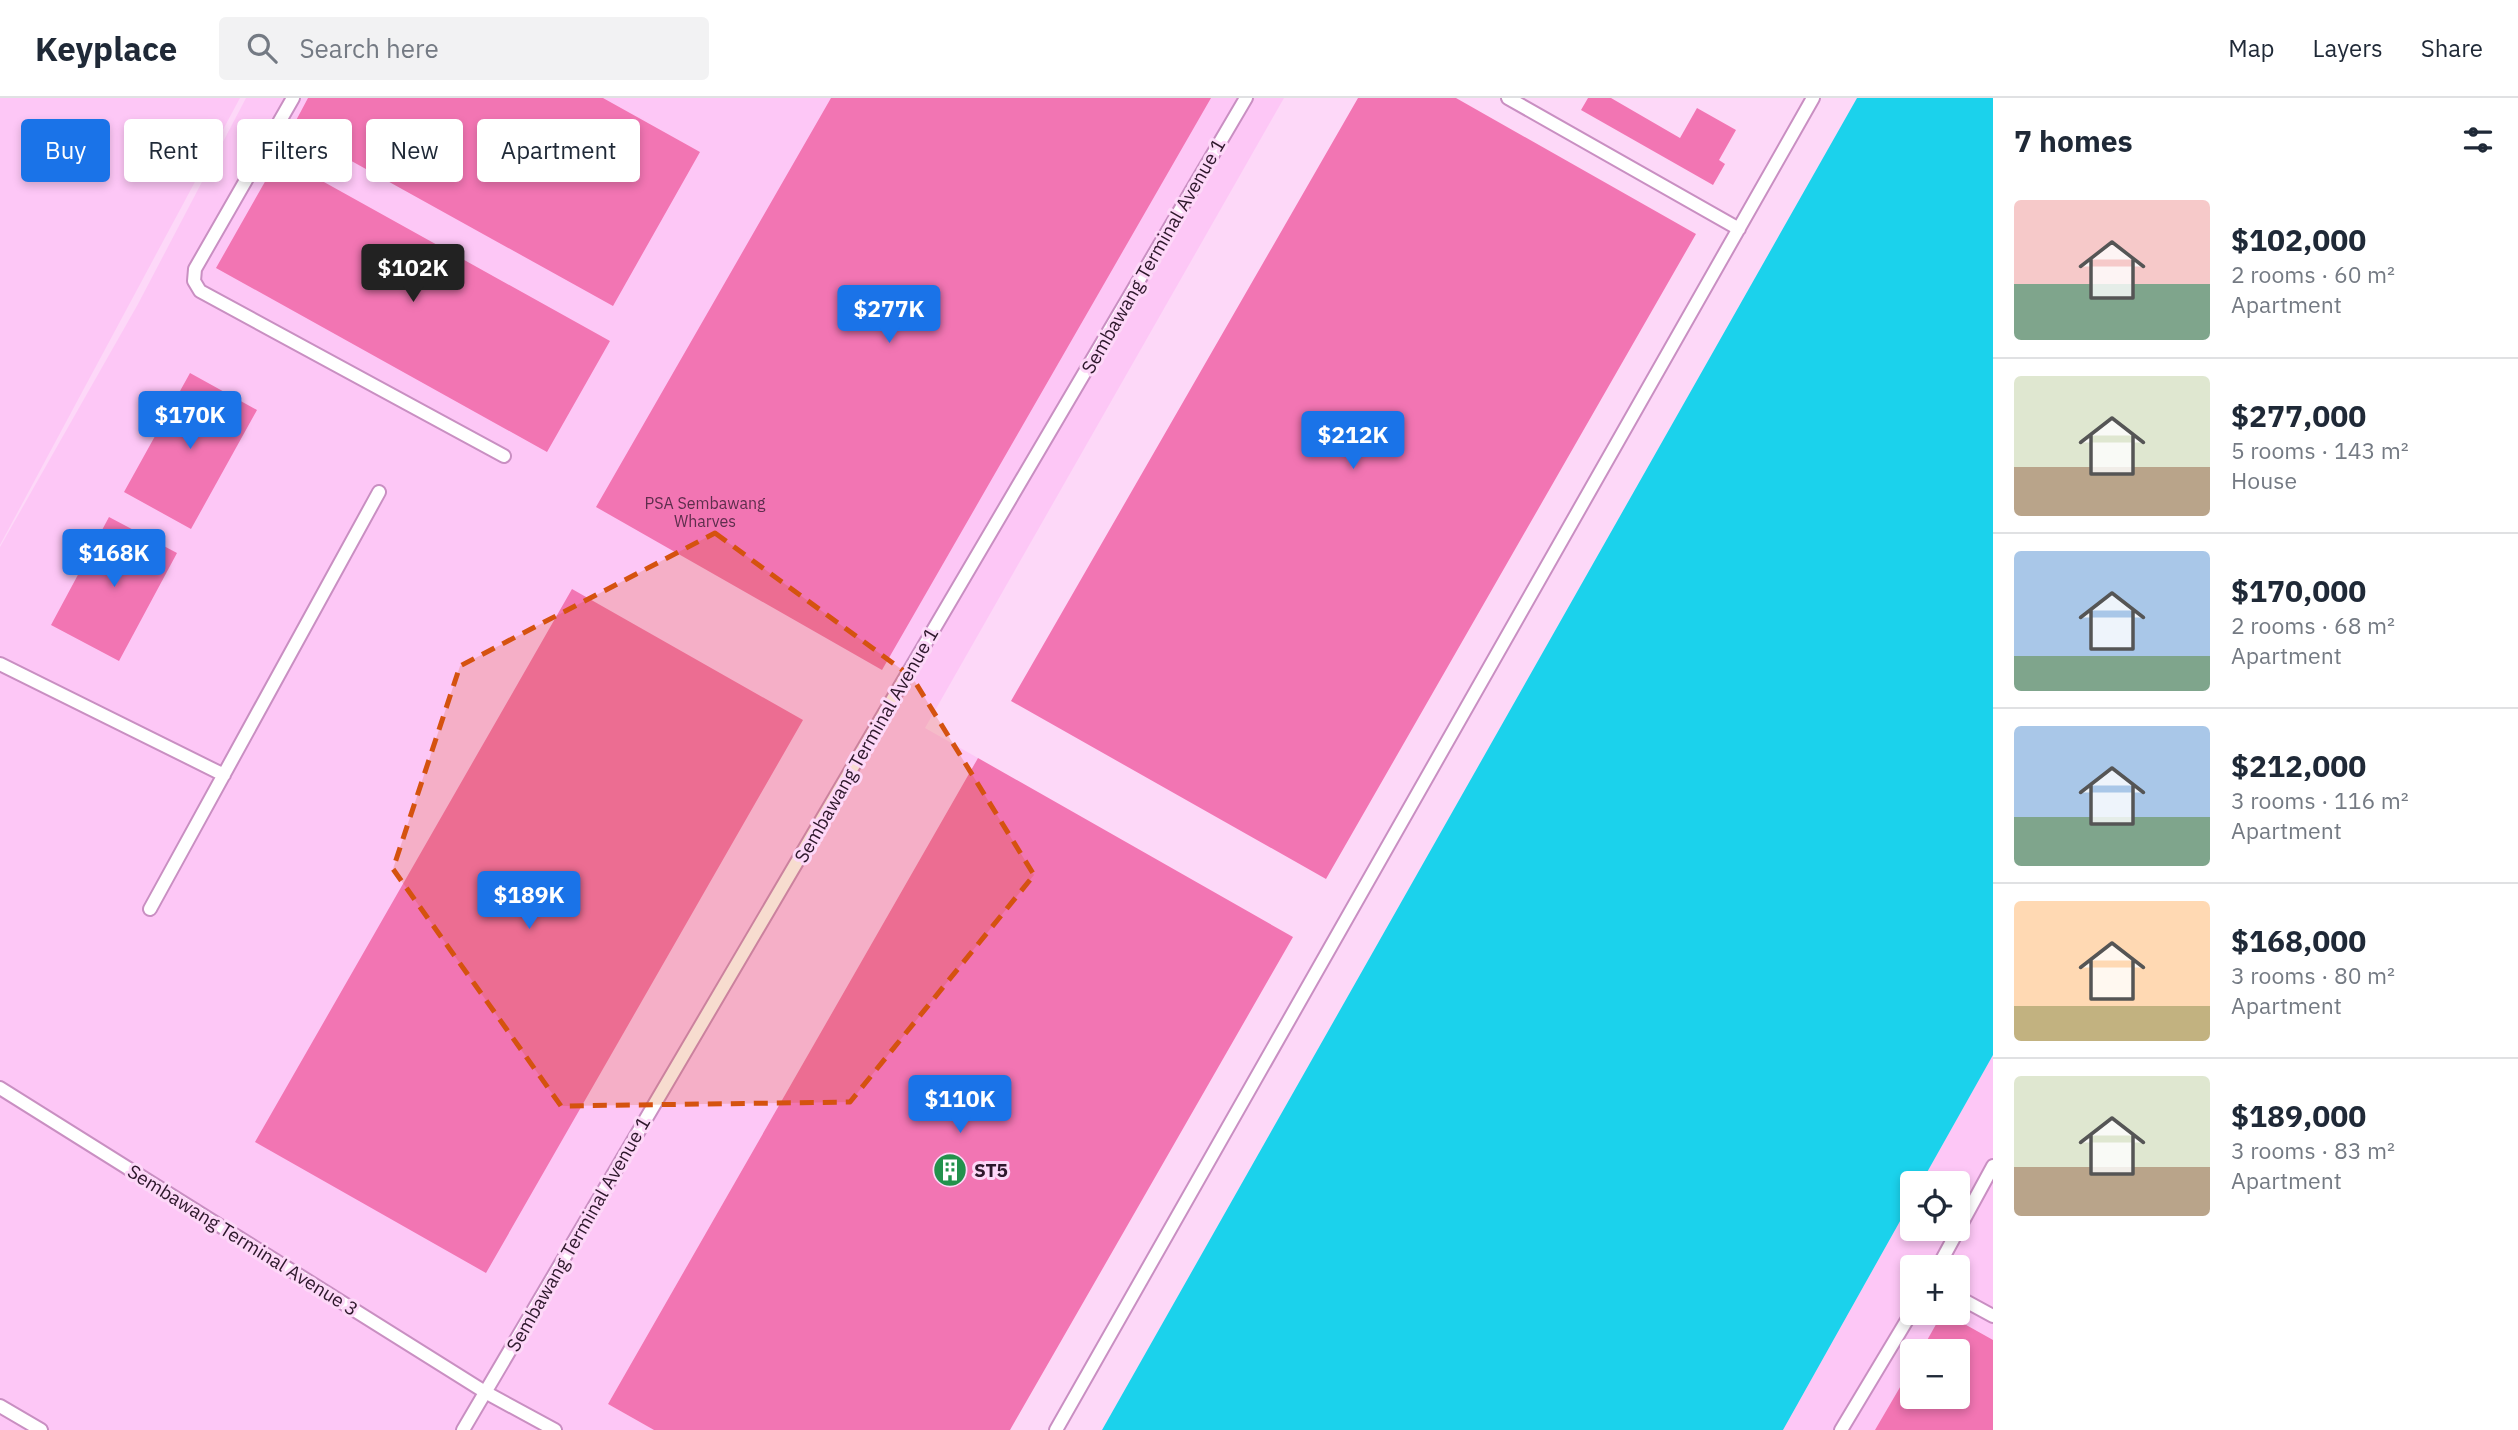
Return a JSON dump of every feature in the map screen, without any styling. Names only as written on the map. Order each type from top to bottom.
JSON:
[{"type":"lane","points":[[293,98],[195,269],[194,281],[200,291],[504,456]]},
{"type":"lane","name":"Sembawang Terminal Avenue 1","points":[[463,1430],[1246,98]]},
{"type":"lane","points":[[1508,98],[1739,229]]},
{"type":"lane","points":[[1056,1430],[1813,98]]},
{"type":"lane","points":[[150,909],[379,492]]},
{"type":"lane","points":[[0,664],[224,775]]},
{"type":"lane","name":"Sembawang Terminal Avenue 3","points":[[0,1088],[485,1392],[555,1430]]},
{"type":"lane","points":[[1945,1255],[1993,1166]]},
{"type":"lane","points":[[1970,1304],[1993,1316]]},
{"type":"lane","points":[[1841,1430],[1904,1325]]},
{"type":"lane","points":[[0,1406],[41,1430]]},
{"type":"highlighted area","points":[[715,533],[912,677],[1034,875],[850,1102],[561,1106],[393,869],[460,666]]},
{"type":"shaded area","points":[[0,98],[240,98],[223,130],[223,119],[124,119],[124,182],[195,182],[0,545]]},
{"type":"shaded area","points":[[246,98],[1284,98],[925,728],[978,758],[608,1404],[654,1430],[0,1430],[0,547],[138,304],[202,182],[223,182],[223,142]]},
{"type":"shaded area","points":[[1993,1055],[1993,1430],[1783,1430],[1900,1221],[1900,1241],[1970,1241],[1970,1171],[1928,1171]]},
{"type":"water","points":[[1857,98],[1993,98],[1993,1055],[1928,1171],[1900,1171],[1900,1221],[1783,1430],[1102,1430]]},
{"type":"building","points":[[308,98],[603,98],[700,152],[613,306],[389,182],[463,182],[463,119],[366,119],[366,169],[352,161],[352,119],[297,119]]},
{"type":"building","points":[[831,98],[1211,98],[882,670],[596,507]]},
{"type":"building","points":[[1358,98],[1456,98],[1696,234],[1326,879],[1011,701]]},
{"type":"building","points":[[1588,98],[1611,98],[1680,138],[1697,108],[1736,130],[1719,160],[1725,164],[1713,185],[1581,110]]},
{"type":"building","points":[[265,182],[324,182],[610,341],[547,452],[216,268]]},
{"type":"building","points":[[190,373],[257,410],[191,529],[124,492]]},
{"type":"building","points":[[109,517],[177,553],[119,661],[51,625]]},
{"type":"building","points":[[572,589],[803,720],[486,1273],[255,1142]]},
{"type":"building","name":"ST5","points":[[978,758],[1293,937],[1010,1430],[654,1430],[608,1404]]},
{"type":"building","points":[[1936,1325],[1966,1325],[1993,1340],[1993,1430],[1875,1430],[1900,1387],[1900,1409],[1970,1409],[1970,1339],[1928,1339]]},
{"type":"place","name":"ST5","points":[[950,1170]]}]
